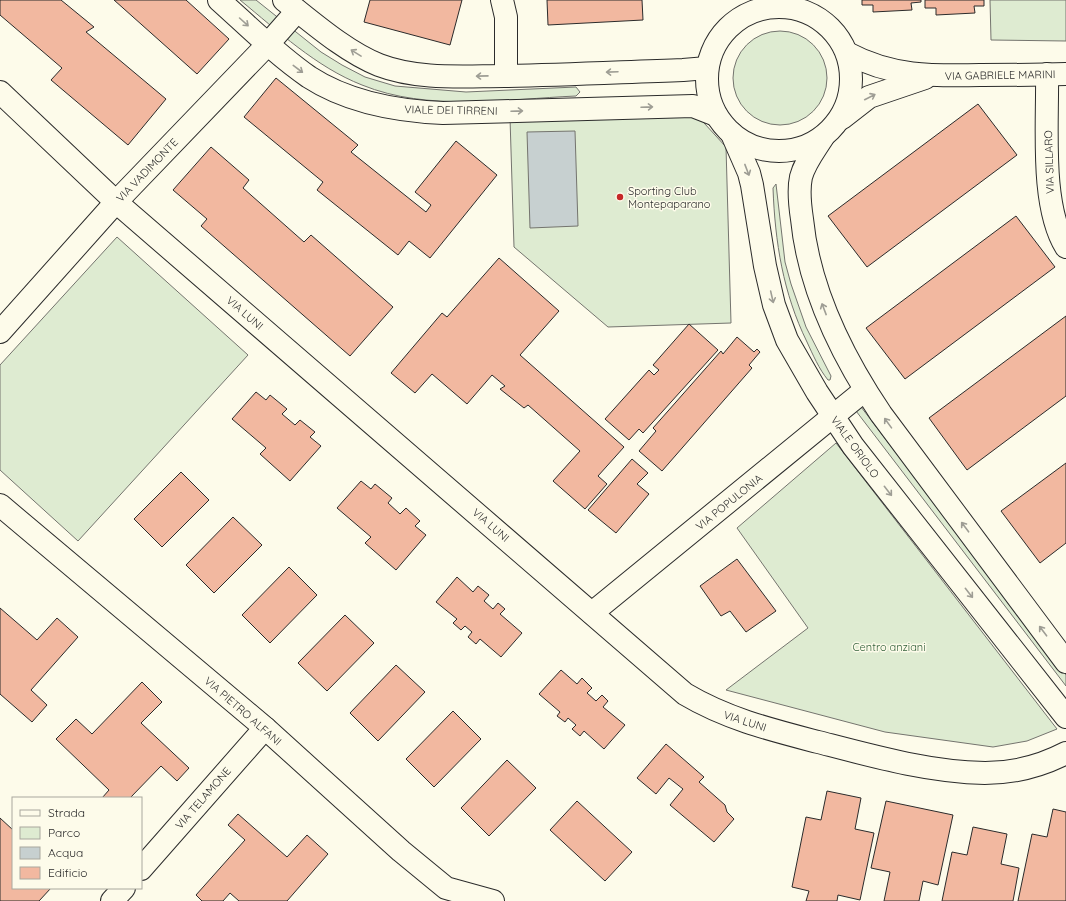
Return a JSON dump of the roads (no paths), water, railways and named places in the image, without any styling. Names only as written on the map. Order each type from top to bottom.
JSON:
[{"type":"street","name":"VIALE DEI TIRRENI","points":[[219,0],[298,69],[326,86],[372,104],[401,110],[443,112],[693,106],[716,115]]},
{"type":"street","points":[[502,0],[506,17],[506,76]]},
{"type":"street","points":[[753,0],[730,25],[715,45],[707,68],[707,92],[716,115],[732,134],[752,147],[776,152],[801,148],[823,137]]},
{"type":"street","name":"VIA VADIMONTE","points":[[0,332],[116,202],[268,44],[291,5]]},
{"type":"street","points":[[291,5],[353,51],[389,68],[437,76],[506,76],[707,68]]},
{"type":"street","points":[[730,25],[750,12],[773,6],[813,9],[836,33],[847,53],[852,76],[849,99],[839,120],[823,137],[809,159],[801,177],[800,203],[806,251],[819,296],[832,330],[865,390],[900,440],[1066,662]]},
{"type":"street","name":"VIA GABRIELE MARINI","points":[[847,53],[865,63],[886,69],[934,76],[1057,74]]},
{"type":"street","name":"VIA SILLARO","points":[[1057,74],[1049,195],[1054,223],[1066,247]]},
{"type":"street","name":"VIA GABRIELE MARINI","points":[[839,120],[861,101],[873,95],[934,76]]},
{"type":"street","name":"VIA LUNI","points":[[0,92],[116,202],[685,694],[709,708],[750,724],[865,754],[919,765],[985,773],[1014,770],[1050,761],[1066,753]]},
{"type":"street","name":"VIALE ORIOLO","points":[[732,134],[752,185],[765,266],[778,316],[787,340],[833,417],[858,452],[1066,716]]},
{"type":"street","name":"VIA POPULONIA","points":[[592,613],[865,390]]},
{"type":"street","name":"VIA PIETRO ALFANI","points":[[0,505],[265,728],[401,852],[446,888],[494,901]]},
{"type":"street","name":"VIA TELAMONE","points":[[142,867],[265,728]]},
{"type":"street","points":[[112,901],[123,889]]},
{"type":"water","points":[[575,131],[578,226],[530,228],[527,132]]},
{"type":"place","name":"Sporting Club Montepaparano","points":[[620,197]]},
{"type":"park label","name":"Centro anziani","points":[[889,647]]}]
